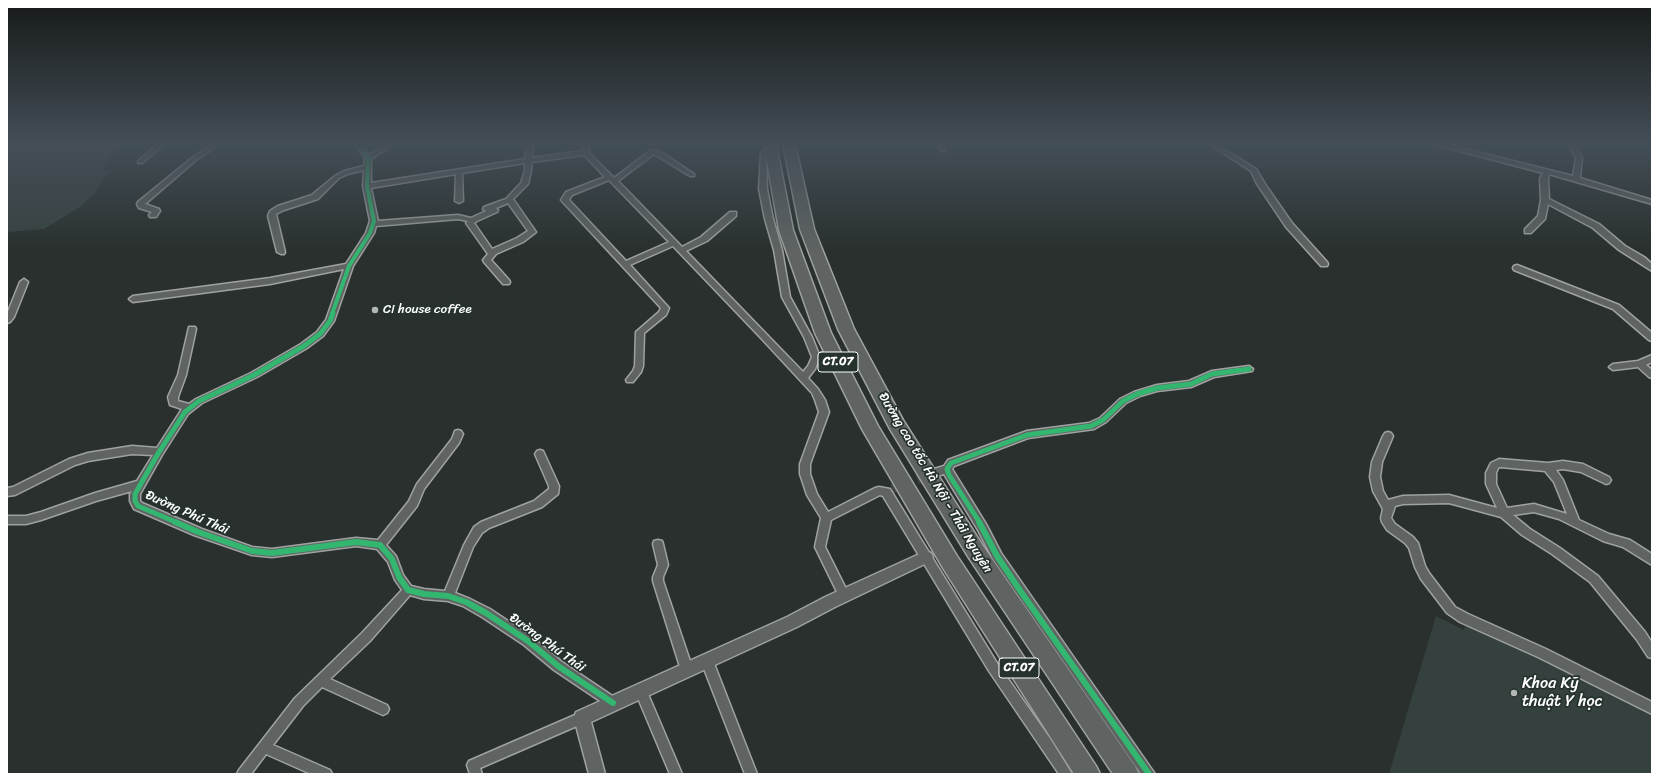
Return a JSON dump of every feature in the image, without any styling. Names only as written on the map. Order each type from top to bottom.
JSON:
[{"type":"highway","name":"Đường cao tốc Hà Nội - Thái Nguyên","points":[[773,180],[786,230],[823,333],[871,429],[950,562],[1088,774]]},
{"type":"highway","name":"Đường cao tốc Hà Nội - Thái Nguyên","points":[[796,180],[807,229],[846,329],[896,424],[976,552],[1127,774]]},
{"type":"street","points":[[153,215],[156,212],[155,210],[142,206],[141,204],[169,180]]},
{"type":"street","points":[[281,252],[272,216],[273,213],[281,208],[315,197],[332,180]]},
{"type":"street","points":[[367,180],[374,214],[374,224],[458,217],[472,220],[494,210]]},
{"type":"street","points":[[367,186],[401,180]]},
{"type":"street","points":[[459,180],[459,201]]},
{"type":"street","points":[[482,211],[510,200],[524,184],[524,180]]},
{"type":"street","points":[[608,180],[569,194],[565,200],[626,264],[666,310],[640,332],[639,366],[637,372],[630,380]]},
{"type":"street","points":[[613,180],[682,250],[815,392],[824,410],[809,451],[805,464],[805,470],[812,495],[826,518],[820,546],[844,595]]},
{"type":"street","points":[[763,180],[763,189],[769,219],[778,250],[786,297],[808,337],[816,357],[812,367],[803,378]]},
{"type":"street","points":[[1259,180],[1266,193],[1281,214],[1324,264]]},
{"type":"street","points":[[1528,231],[1542,217],[1545,200],[1544,180]]},
{"type":"street","points":[[1584,180],[1652,202]]},
{"type":"street","points":[[506,282],[487,261],[491,253],[523,238],[532,232],[510,200]]},
{"type":"street","points":[[1545,200],[1585,219],[1622,248],[1641,259],[1652,268]]},
{"type":"street","points":[[682,250],[704,239],[733,214]]},
{"type":"street","points":[[472,220],[470,225],[491,253]]},
{"type":"street","name":"Đường Phú Thái","points":[[374,224],[349,266],[334,313],[320,334],[286,357],[254,375],[199,401],[185,412],[159,452],[135,494],[135,501],[138,506],[198,532],[252,551],[272,553],[356,542],[380,546]]},
{"type":"street","points":[[626,264],[674,243]]},
{"type":"street","points":[[1641,259],[1652,260]]},
{"type":"street","points":[[133,299],[270,281],[349,266]]},
{"type":"street","points":[[1517,268],[1616,308],[1652,338]]},
{"type":"street","points":[[7,320],[10,317],[24,282]]},
{"type":"street","points":[[190,408],[173,404],[173,401],[175,390],[182,375],[192,329]]},
{"type":"street","points":[[1613,367],[1640,364],[1652,358]]},
{"type":"street","points":[[1640,364],[1652,375]]},
{"type":"street","points":[[1149,774],[1021,592],[997,556],[982,527],[949,475],[942,470],[951,463],[1027,435],[1091,426],[1103,420],[1123,401],[1136,394],[1157,388],[1191,384],[1212,374],[1249,369]]},
{"type":"street","points":[[243,774],[299,702],[366,637],[408,590],[392,559],[380,546],[413,503],[420,487],[456,440],[458,434]]},
{"type":"street","points":[[1388,436],[1377,462],[1375,477],[1378,491],[1388,509],[1387,522],[1414,546],[1420,567],[1425,576],[1451,610],[1464,618],[1537,650],[1652,708]]},
{"type":"street","points":[[7,492],[15,491],[72,462],[88,457],[132,450],[159,452]]},
{"type":"street","points":[[448,596],[469,545],[481,527],[538,504],[554,491],[554,486],[540,454]]},
{"type":"street","points":[[1606,480],[1590,470],[1578,466],[1563,465],[1548,467],[1499,463],[1494,466],[1491,473],[1491,484],[1504,513],[1526,532],[1556,551],[1594,579],[1641,636],[1652,653]]},
{"type":"street","points":[[1548,467],[1558,480],[1575,522]]},
{"type":"street","points":[[7,520],[26,520],[41,516],[95,497],[141,484]]},
{"type":"street","points":[[826,518],[879,491],[889,490],[926,557],[993,667],[1048,744],[1066,774]]},
{"type":"street","points":[[1388,509],[1396,501],[1449,499],[1494,512],[1504,513],[1526,508],[1534,508],[1549,511],[1607,538],[1634,547],[1652,560]]},
{"type":"street","points":[[658,544],[663,565],[658,581],[688,670]]},
{"type":"street","points":[[476,774],[473,765],[688,670],[792,622],[844,595],[926,557]]},
{"type":"street","name":"Đường Phú Thái","points":[[408,590],[424,594],[448,596],[466,602],[486,613],[528,641],[558,666],[613,703]]},
{"type":"street","points":[[707,661],[751,774]]},
{"type":"street","points":[[321,681],[383,709]]},
{"type":"street","points":[[641,691],[676,774]]},
{"type":"street","points":[[582,718],[597,774]]},
{"type":"street","points":[[264,747],[326,774]]},
{"type":"shaded area","points":[[7,180],[103,180],[93,195],[80,207],[44,229],[7,232]]},
{"type":"shaded area","name":"Khoa Kỹ thuật Y học","points":[[1436,616],[1464,630],[1466,622],[1652,712],[1652,774],[1389,774]]},
{"type":"tunnel","points":[[892,489],[930,475]]},
{"type":"cycle path","points":[[367,180],[374,221],[370,233],[349,266],[330,321],[320,334],[304,346],[254,375],[199,401],[185,412],[159,452],[135,494],[135,501],[138,506],[198,532],[252,551],[272,553],[356,542],[380,545],[392,559],[399,577],[408,590],[424,594],[448,596],[466,602],[486,613],[528,641],[558,666],[613,703]]},
{"type":"cycle path","points":[[1149,774],[997,556],[982,527],[949,475],[947,469],[951,463],[1027,435],[1091,426],[1103,420],[1123,401],[1137,394],[1157,388],[1191,384],[1212,374],[1249,369]]},
{"type":"place","name":"Ci house coffee","points":[[375,310]]},
{"type":"place","name":"Khoa Kỹ thuật Y học","points":[[1514,693]]}]
